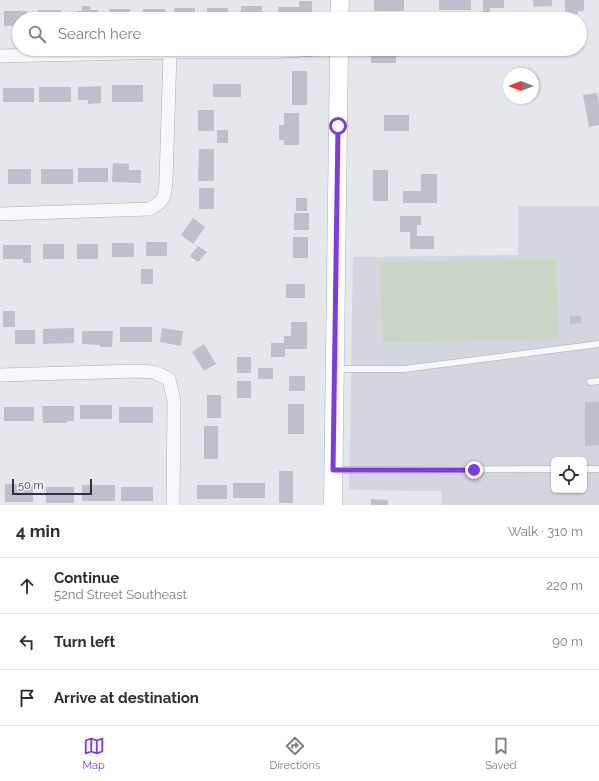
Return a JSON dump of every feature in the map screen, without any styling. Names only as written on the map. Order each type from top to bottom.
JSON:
[{"type":"main road","points":[[339,12],[340,0]]},
{"type":"main road","points":[[332,505],[339,56]]},
{"type":"street","points":[[0,56],[12,56]]},
{"type":"street","points":[[0,214],[149,209],[159,204],[165,194],[166,181],[170,56]]},
{"type":"street","points":[[0,375],[137,371],[154,372],[169,379],[174,401],[173,505]]},
{"type":"lane","points":[[335,369],[404,369],[599,344]]},
{"type":"lane","points":[[590,382],[599,381]]},
{"type":"lane","points":[[333,470],[551,469]]},
{"type":"lane","points":[[587,469],[599,469]]},
{"type":"shaded area","points":[[518,206],[599,206],[599,505],[442,505],[442,491],[349,490],[353,257],[518,255]]},
{"type":"green space","points":[[556,260],[558,339],[382,342],[380,262]]},
{"type":"building","points":[[374,0],[404,0],[404,11],[374,11]]},
{"type":"building","points":[[439,0],[471,0],[471,10],[439,10]]},
{"type":"building","points":[[483,0],[504,0],[504,8],[490,8],[490,12],[483,12]]},
{"type":"building","points":[[533,0],[552,0],[552,6],[534,7]]},
{"type":"building","points":[[565,0],[584,0],[584,11],[565,12]]},
{"type":"building","points":[[299,1],[312,1],[312,12],[278,12],[278,7],[299,7]]},
{"type":"building","points":[[82,6],[90,6],[90,10],[98,10],[98,12],[77,12],[82,11]]},
{"type":"building","points":[[241,6],[262,6],[262,12],[241,12]]},
{"type":"building","points":[[174,8],[195,8],[195,12],[174,12]]},
{"type":"building","points":[[207,8],[228,8],[228,12],[207,12]]},
{"type":"building","points":[[109,9],[130,9],[130,12],[109,12]]},
{"type":"building","points":[[143,9],[165,9],[165,12],[143,12]]},
{"type":"building","points":[[38,10],[61,10],[61,12],[38,12]]},
{"type":"building","points":[[4,11],[27,11],[12,12],[12,26],[4,26]]},
{"type":"building","points":[[371,56],[396,56],[396,63],[371,63]]},
{"type":"building","points":[[292,71],[307,71],[307,105],[292,105]]},
{"type":"building","points":[[213,84],[241,84],[241,97],[213,97]]},
{"type":"building","points":[[112,85],[143,85],[143,102],[112,102]]},
{"type":"building","points":[[101,86],[101,103],[88,104],[88,100],[78,100],[78,87]]},
{"type":"building","points":[[39,87],[71,87],[71,102],[39,102]]},
{"type":"building","points":[[3,88],[34,88],[34,102],[3,102]]},
{"type":"building","points":[[597,93],[599,102],[599,125],[589,127],[583,95]]},
{"type":"building","points":[[198,110],[214,110],[214,131],[198,131]]},
{"type":"building","points":[[284,113],[299,113],[299,145],[284,145],[284,140],[279,140],[279,125],[284,125]]},
{"type":"building","points":[[384,115],[409,115],[409,131],[384,131]]},
{"type":"building","points":[[217,130],[228,130],[228,143],[217,143]]},
{"type":"building","points":[[199,149],[214,149],[214,181],[198,181]]},
{"type":"building","points":[[113,163],[129,164],[129,170],[141,170],[141,183],[112,182]]},
{"type":"building","points":[[78,168],[108,168],[108,182],[78,182]]},
{"type":"building","points":[[8,169],[31,169],[31,184],[8,184]]},
{"type":"building","points":[[41,169],[73,169],[73,184],[41,184]]},
{"type":"building","points":[[373,170],[388,170],[388,201],[373,201]]},
{"type":"building","points":[[421,174],[437,174],[437,203],[403,203],[403,191],[421,191]]},
{"type":"building","points":[[199,188],[214,188],[214,209],[199,209]]},
{"type":"building","points":[[296,198],[307,198],[307,211],[296,211]]},
{"type":"building","points":[[294,213],[309,213],[309,230],[294,230]]},
{"type":"building","points":[[400,216],[421,216],[421,225],[417,225],[417,236],[434,236],[434,249],[410,249],[410,232],[400,232]]},
{"type":"building","points":[[193,218],[205,227],[193,244],[181,235]]},
{"type":"building","points":[[293,237],[308,237],[308,258],[293,258]]},
{"type":"building","points":[[146,242],[167,242],[167,256],[146,256]]},
{"type":"building","points":[[112,243],[134,243],[134,257],[112,257]]},
{"type":"building","points":[[43,244],[64,244],[64,259],[43,259]]},
{"type":"building","points":[[77,244],[98,244],[98,259],[77,259]]},
{"type":"building","points":[[3,245],[31,245],[31,263],[23,263],[23,259],[3,259]]},
{"type":"building","points":[[198,246],[207,252],[198,262],[190,256]]},
{"type":"building","points":[[141,269],[153,269],[153,284],[141,284]]},
{"type":"building","points":[[286,284],[305,284],[305,298],[286,298]]},
{"type":"building","points":[[3,311],[15,311],[15,327],[3,327]]},
{"type":"building","points":[[570,316],[581,316],[581,323],[570,324]]},
{"type":"building","points":[[291,322],[307,322],[307,349],[285,349],[285,357],[271,357],[271,343],[284,343],[284,336],[291,336]]},
{"type":"building","points":[[120,327],[152,327],[152,342],[120,342]]},
{"type":"building","points":[[74,328],[74,343],[43,344],[43,329]]},
{"type":"building","points":[[162,328],[183,331],[181,346],[160,342]]},
{"type":"building","points":[[15,330],[35,330],[35,344],[15,344]]},
{"type":"building","points":[[82,331],[113,331],[112,347],[82,344]]},
{"type":"building","points":[[204,344],[216,364],[204,371],[192,352]]},
{"type":"building","points":[[237,357],[251,357],[251,373],[237,373]]},
{"type":"building","points":[[258,368],[273,368],[273,379],[258,379]]},
{"type":"building","points":[[289,376],[305,376],[305,391],[289,391]]},
{"type":"building","points":[[237,381],[251,381],[251,398],[237,398]]},
{"type":"building","points":[[207,395],[221,395],[221,418],[207,418]]},
{"type":"building","points":[[585,402],[599,402],[599,445],[585,446]]},
{"type":"building","points":[[288,404],[304,404],[304,434],[288,434]]},
{"type":"building","points":[[80,405],[112,405],[112,419],[80,419]]},
{"type":"building","points":[[42,406],[74,406],[74,421],[67,421],[67,423],[43,423]]},
{"type":"building","points":[[4,407],[34,407],[34,421],[4,421]]},
{"type":"building","points":[[119,407],[153,407],[153,423],[119,423]]},
{"type":"building","points":[[204,426],[218,426],[218,459],[204,459]]},
{"type":"building","points":[[279,471],[293,471],[293,503],[279,503]]},
{"type":"building","points":[[233,483],[265,483],[265,498],[233,498]]},
{"type":"building","points":[[5,484],[33,484],[33,502],[5,502]]},
{"type":"building","points":[[82,485],[115,485],[115,501],[82,501]]},
{"type":"building","points":[[197,485],[227,485],[227,499],[197,499]]},
{"type":"building","points":[[46,487],[74,487],[74,503],[46,503]]},
{"type":"building","points":[[121,487],[153,487],[153,501],[121,501]]},
{"type":"building","points":[[371,499],[388,500],[388,505],[371,505]]},
{"type":"route","points":[[338,126],[333,470],[474,470]]}]
